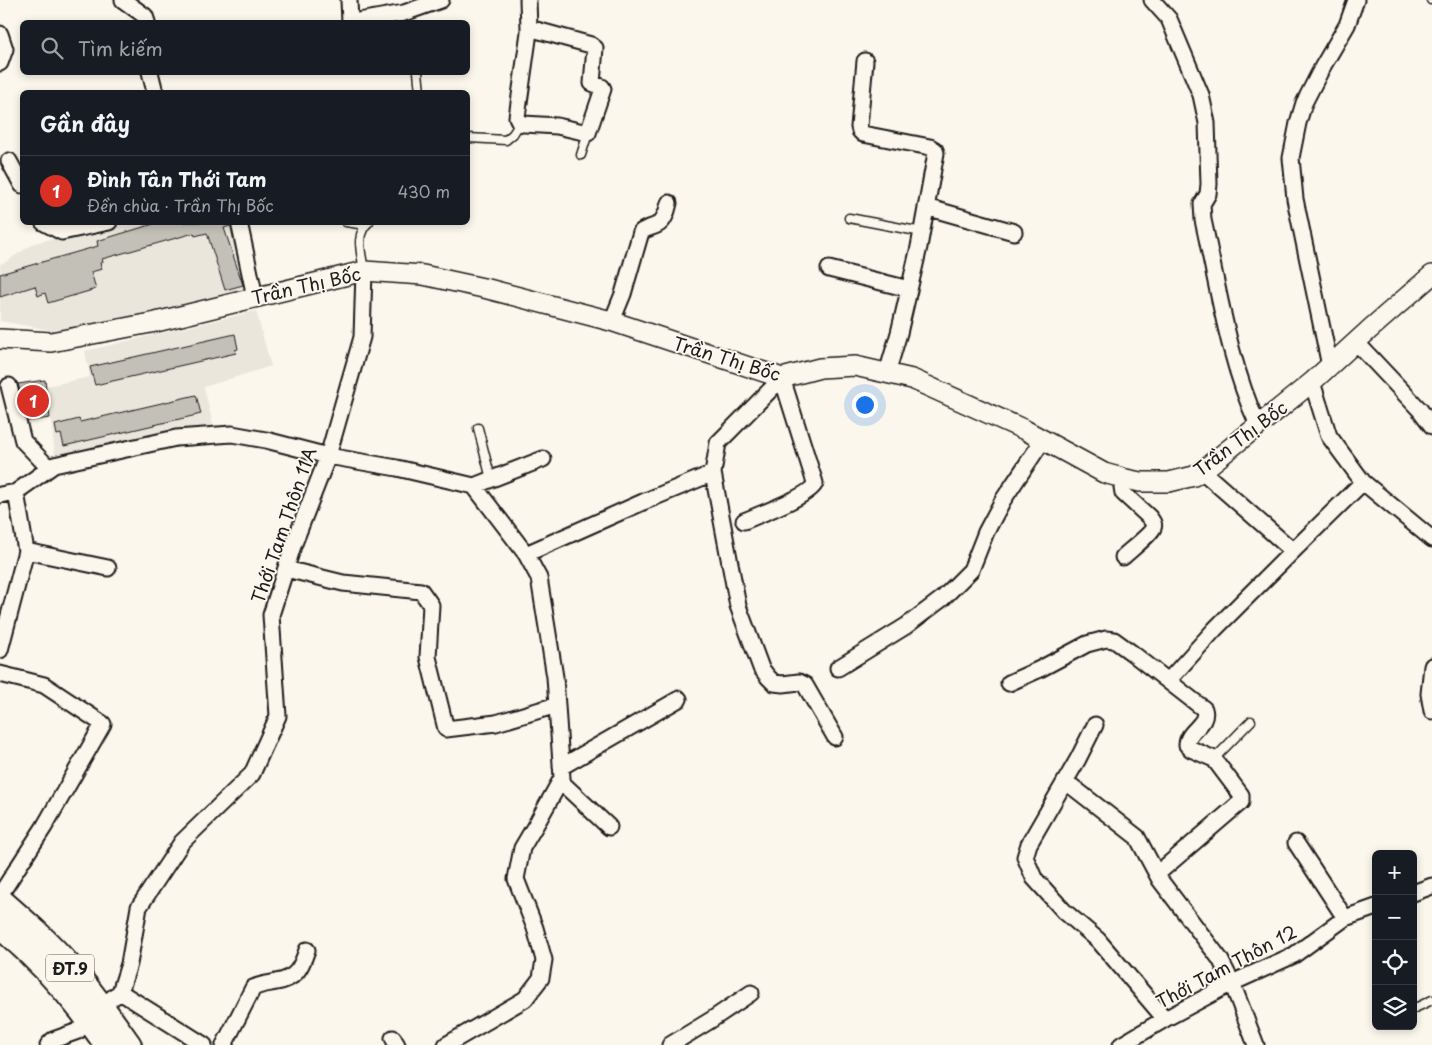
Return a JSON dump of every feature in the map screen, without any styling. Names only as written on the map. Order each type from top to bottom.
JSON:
[{"type":"main road","name":"ĐT.9","points":[[0,900],[32,928],[104,1005],[129,1045]]},
{"type":"main road","name":"ĐT.9","points":[[0,926],[19,942],[54,978],[104,1005]]},
{"type":"main road","name":"ĐT.9","points":[[104,1005],[107,1045]]},
{"type":"street","points":[[123,0],[143,12]]},
{"type":"street","points":[[349,0],[352,20]]},
{"type":"street","points":[[365,20],[411,13],[441,0]]},
{"type":"street","points":[[528,0],[529,28],[517,117],[520,123],[557,126],[588,132],[603,89],[592,83],[595,48],[592,45],[529,28]]},
{"type":"street","points":[[1152,0],[1169,19],[1201,95],[1208,123],[1209,192],[1202,204],[1203,220],[1238,370],[1258,425]]},
{"type":"street","points":[[1330,366],[1295,199],[1291,158],[1304,103],[1347,25],[1356,0]]},
{"type":"street","points":[[0,34],[6,49],[0,63]]},
{"type":"street","points":[[865,61],[860,131],[863,134],[930,147],[935,150],[936,154],[922,232],[899,333],[887,373]]},
{"type":"street","points":[[151,75],[154,90]]},
{"type":"street","points":[[9,160],[20,181]]},
{"type":"street","points":[[612,321],[623,294],[641,232],[661,222],[669,203]]},
{"type":"street","points":[[926,207],[1014,232]]},
{"type":"street","points":[[49,225],[62,232],[95,225]]},
{"type":"street","points":[[240,225],[256,297]]},
{"type":"street","points":[[829,269],[909,289]]},
{"type":"street","name":"Trần Thị Bốc","points":[[0,339],[52,342],[156,322],[364,271],[423,275],[488,289],[612,321],[782,378],[820,368],[855,366],[912,379],[1025,430],[1104,473],[1140,482],[1169,482],[1194,476],[1202,471],[1312,382],[1432,275]]},
{"type":"street","name":"Thới Tam Thôn 11A","points":[[104,1005],[129,964],[139,907],[182,842],[252,774],[278,716],[271,616],[293,546],[328,456],[362,337],[364,271]]},
{"type":"street","points":[[1356,342],[1420,410],[1432,426]]},
{"type":"street","points":[[744,521],[801,496],[814,486],[815,483],[782,378],[718,443],[713,473],[738,606],[761,668],[774,683],[799,682],[805,685],[835,737]]},
{"type":"street","points":[[1312,382],[1329,436],[1363,482],[1432,539]]},
{"type":"street","points":[[9,386],[23,441],[49,468]]},
{"type":"street","points":[[0,494],[16,492],[54,465],[176,438],[232,434],[474,486],[543,459]]},
{"type":"street","points":[[838,668],[906,626],[943,598],[971,570],[986,532],[1003,500],[1043,440]]},
{"type":"street","points":[[1202,471],[1293,551]]},
{"type":"street","points":[[526,554],[713,473]]},
{"type":"street","points":[[1123,557],[1150,533],[1154,527],[1149,517],[1123,493],[1122,487],[1126,479]]},
{"type":"street","points":[[1168,681],[1215,629],[1363,482]]},
{"type":"street","points":[[446,1045],[525,999],[541,978],[544,960],[535,928],[516,879],[522,848],[538,821],[560,774],[555,677],[539,578],[526,554],[474,486]]},
{"type":"street","points":[[0,650],[26,551],[16,492]]},
{"type":"street","points":[[26,551],[108,568]]},
{"type":"street","points":[[286,568],[343,583],[421,591],[431,605],[428,657],[446,729],[496,723],[557,705]]},
{"type":"street","points":[[1009,683],[1040,669],[1081,646],[1095,641],[1114,640],[1204,709],[1204,720],[1186,741],[1187,745],[1191,749],[1214,759],[1241,795],[1241,802],[1157,874]]},
{"type":"street","points":[[1432,666],[1429,694],[1432,711]]},
{"type":"street","points":[[0,674],[44,685],[103,724],[44,827],[0,895]]},
{"type":"street","points":[[560,774],[678,698]]},
{"type":"street","points":[[1095,725],[1029,844],[1025,857],[1034,878],[1064,911],[1098,940],[1165,1019]]},
{"type":"street","points":[[560,774],[608,826]]},
{"type":"street","points":[[1065,781],[1137,837],[1157,874],[1220,959],[1232,983],[1256,1045]]},
{"type":"street","points":[[1296,843],[1345,918]]},
{"type":"street","points":[[1417,892],[1432,886]]},
{"type":"street","name":"Thới Tam Thôn 12","points":[[1121,1045],[1232,983],[1294,954],[1345,918],[1372,908]]},
{"type":"street","points":[[224,1045],[253,988],[262,984],[290,978],[299,971],[307,950]]},
{"type":"street","points":[[670,1045],[751,993]]},
{"type":"street","points":[[48,1045],[53,1040],[78,1031],[104,1005],[204,1045]]},
{"type":"lane","points":[[418,75],[420,90]]},
{"type":"lane","points":[[470,138],[506,140],[513,134],[520,123]]},
{"type":"lane","points":[[581,154],[588,132]]},
{"type":"lane","points":[[849,218],[922,232]]},
{"type":"lane","points":[[364,271],[359,238],[366,225]]},
{"type":"lane","points":[[478,428],[491,479]]},
{"type":"lane","points":[[1214,759],[1251,721]]},
{"type":"lane","points":[[1417,1007],[1432,1000]]},
{"type":"shaded area","points":[[115,225],[231,225],[246,285],[245,292],[157,313],[62,332],[0,321],[0,264],[34,243]]},
{"type":"shaded area","points":[[256,311],[271,366],[204,387],[213,425],[146,436],[55,455],[47,386],[90,377],[85,351]]},
{"type":"building","points":[[150,225],[230,225],[224,228],[243,285],[225,290],[207,233],[195,236],[194,233],[102,259],[103,262],[100,263],[102,269],[91,272],[96,289],[48,303],[45,293],[38,296],[35,286],[0,297],[0,274],[98,246],[97,241]]},
{"type":"building","points":[[235,334],[238,349],[235,350],[236,353],[95,385],[90,367]]},
{"type":"building","points":[[45,380],[50,418],[28,421],[18,384]]},
{"type":"building","points":[[196,395],[201,414],[64,446],[61,434],[57,435],[55,425],[79,419],[80,422]]},
{"type":"place","name":"Đình Tân Thới Tam","points":[[33,401]]}]
